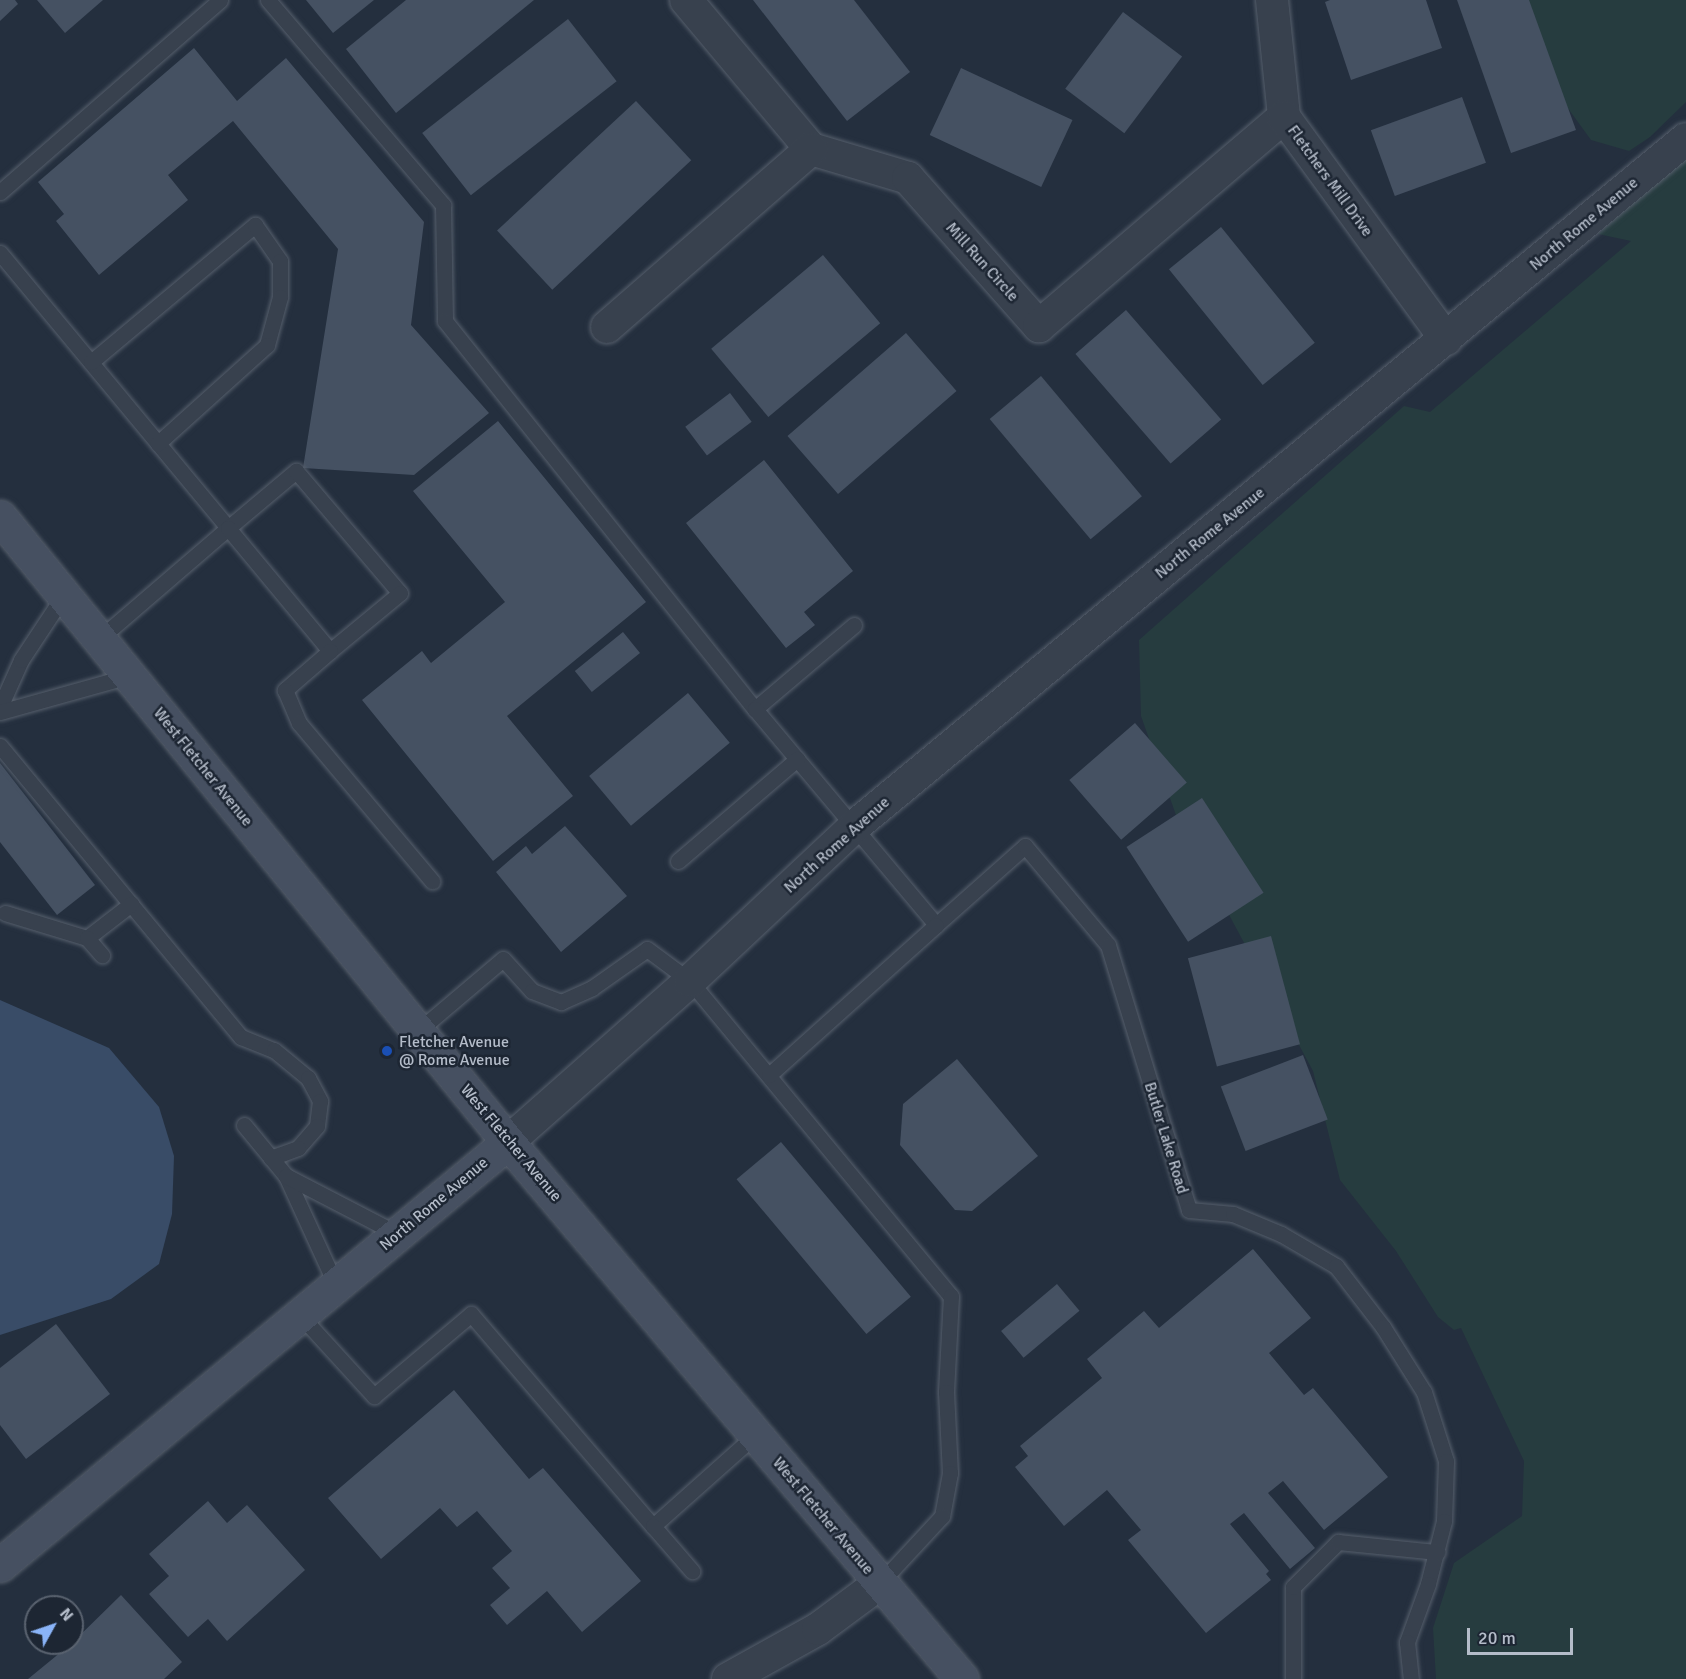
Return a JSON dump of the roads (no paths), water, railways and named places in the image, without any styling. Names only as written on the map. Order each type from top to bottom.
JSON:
[{"type":"main road","name":"West Fletcher Avenue","points":[[0,517],[508,1142],[962,1679]]},
{"type":"main road","name":"North Rome Avenue","points":[[0,1565],[508,1142]]},
{"type":"street","points":[[607,327],[811,149],[686,0]]},
{"type":"street","name":"Fletchers Mill Drive","points":[[1272,0],[1284,117],[1446,339]]},
{"type":"street","name":"Mill Run Circle","points":[[811,149],[908,178],[1039,326],[1284,117]]},
{"type":"street","name":"North Rome Avenue","points":[[508,1142],[690,981],[855,826],[1686,140]]},
{"type":"street","points":[[728,1679],[818,1629],[880,1584]]},
{"type":"lane","points":[[0,192],[220,0]]},
{"type":"lane","points":[[268,0],[443,205],[445,321],[755,709],[936,925],[769,1075]]},
{"type":"lane","points":[[92,362],[255,225],[280,261],[280,297],[267,345],[158,443]]},
{"type":"lane","points":[[0,253],[330,651]]},
{"type":"lane","points":[[99,639],[296,471],[400,593],[285,690],[299,723],[432,881]]},
{"type":"lane","points":[[0,710],[21,660],[64,595]]},
{"type":"lane","points":[[755,709],[854,625]]},
{"type":"lane","points":[[0,710],[129,676]]},
{"type":"lane","points":[[0,746],[242,1037],[274,1050],[308,1078],[320,1101],[317,1126],[298,1148],[271,1158]]},
{"type":"lane","points":[[678,861],[797,759]]},
{"type":"lane","name":"Butler Lake Road","points":[[936,925],[1025,846],[1108,945],[1189,1210],[1233,1214],[1281,1234],[1336,1266],[1383,1327],[1424,1392],[1446,1461],[1444,1521],[1437,1552],[1407,1642],[1412,1679]]},
{"type":"lane","points":[[87,938],[131,904]]},
{"type":"lane","points":[[5,914],[87,938],[102,955]]},
{"type":"lane","points":[[418,1031],[502,959],[532,991],[561,1002],[592,988],[647,949],[690,981],[769,1075],[951,1296],[946,1392],[950,1473],[942,1516],[880,1584]]},
{"type":"lane","points":[[244,1125],[286,1176],[336,1285]]},
{"type":"lane","points":[[286,1176],[398,1234]]},
{"type":"lane","points":[[300,1315],[374,1396],[471,1314],[692,1571]]},
{"type":"lane","points":[[653,1526],[755,1435]]},
{"type":"lane","points":[[1293,1679],[1293,1587],[1338,1542],[1437,1552]]},
{"type":"water","points":[[0,1000],[109,1048],[159,1107],[174,1156],[172,1214],[159,1264],[111,1299],[0,1335]]},
{"type":"place","name":"Fletcher Avenue @ Rome Avenue","points":[[387,1051]]}]
